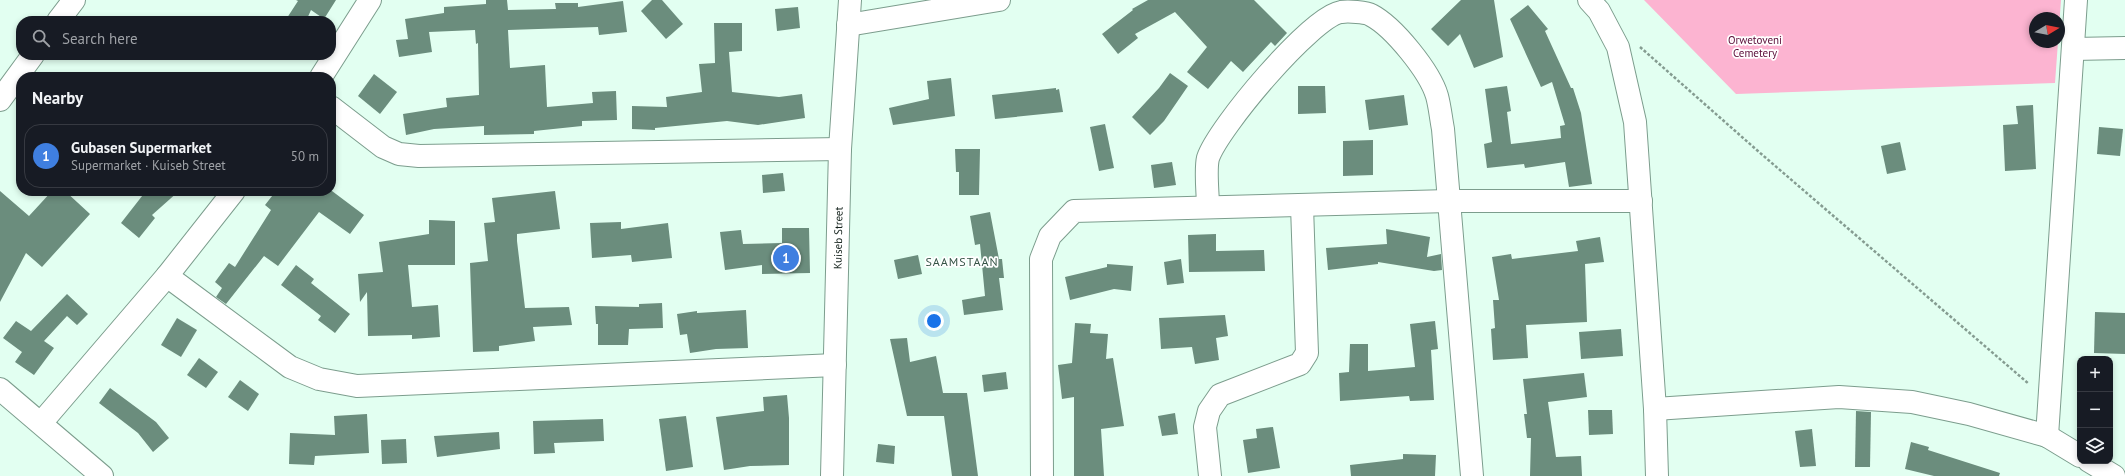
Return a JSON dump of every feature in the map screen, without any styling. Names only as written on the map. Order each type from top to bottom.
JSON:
[{"type":"street","points":[[62,16],[74,0]]},
{"type":"street","points":[[336,53],[370,0]]},
{"type":"street","name":"Kuiseb Street","points":[[832,476],[840,149],[850,0]]},
{"type":"street","points":[[848,25],[999,0]]},
{"type":"street","points":[[2047,436],[2076,0]]},
{"type":"street","points":[[1595,4],[1618,47],[1635,122],[1655,408],[1657,476]]},
{"type":"street","points":[[1208,207],[1208,159],[1228,123],[1283,58],[1319,24],[1341,12],[1370,14],[1400,37],[1420,66],[1437,95],[1443,129],[1472,476]]},
{"type":"street","points":[[2073,49],[2125,48]]},
{"type":"street","points":[[21,72],[29,60]]},
{"type":"street","points":[[324,72],[332,60]]},
{"type":"street","points":[[0,100],[16,78]]},
{"type":"street","points":[[336,111],[384,148],[399,154],[419,156],[840,149]]},
{"type":"street","points":[[41,423],[167,276],[230,196]]},
{"type":"street","points":[[1042,476],[1041,259],[1050,236],[1074,211],[1450,201],[1641,201]]},
{"type":"street","points":[[1210,476],[1205,427],[1209,411],[1220,395],[1294,367],[1300,364],[1307,353],[1302,206]]},
{"type":"street","points":[[167,276],[290,368],[319,379],[357,386],[835,365]]},
{"type":"street","points":[[0,389],[102,476]]},
{"type":"street","points":[[1655,408],[1839,397],[1912,402],[1969,414],[2047,436],[2077,454]]},
{"type":"street","points":[[2094,464],[2114,476]]},
{"type":"path","points":[[1634,42],[1801,189],[2049,401]]},
{"type":"green space","name":"Orwetoveni Cemetery","points":[[1644,0],[2061,0],[2060,12],[2029,12],[2029,48],[2058,48],[2055,83],[1736,94]]},
{"type":"building","points":[[296,0],[336,0],[326,16],[320,16],[311,10],[308,16],[288,16],[298,1]]},
{"type":"building","points":[[486,0],[507,0],[508,10],[556,9],[555,3],[578,3],[578,7],[623,1],[627,32],[599,35],[598,27],[508,30],[510,68],[545,65],[547,107],[593,103],[592,92],[616,91],[617,120],[582,121],[582,126],[534,131],[534,134],[484,135],[484,126],[434,129],[406,135],[403,114],[447,107],[446,98],[479,95],[478,43],[476,44],[475,30],[429,32],[432,52],[399,57],[396,40],[408,39],[405,19],[444,13],[444,7],[486,4]]},
{"type":"building","points":[[652,0],[662,0],[683,24],[666,39],[641,11]]},
{"type":"building","points":[[1148,0],[1254,0],[1287,33],[1275,46],[1271,42],[1243,72],[1231,61],[1208,89],[1187,72],[1207,47],[1175,12],[1135,34],[1138,38],[1118,54],[1102,34],[1133,10],[1132,9]]},
{"type":"building","points":[[1461,0],[1494,0],[1503,57],[1474,68],[1460,34],[1448,46],[1431,29]]},
{"type":"building","points":[[1528,5],[1548,29],[1545,31],[1571,88],[1573,88],[1581,113],[1592,184],[1569,187],[1565,162],[1525,168],[1524,164],[1487,168],[1484,144],[1492,142],[1485,89],[1507,86],[1511,111],[1507,112],[1511,144],[1561,138],[1560,126],[1565,125],[1552,82],[1541,87],[1510,19]]},
{"type":"building","points":[[798,7],[800,28],[777,31],[775,9]]},
{"type":"building","points":[[714,23],[742,23],[742,51],[729,52],[732,92],[779,97],[802,94],[805,118],[758,125],[727,121],[655,128],[655,130],[632,129],[632,106],[667,107],[666,97],[702,92],[699,64],[715,63]]},
{"type":"building","points":[[1170,73],[1188,86],[1164,121],[1150,135],[1132,117],[1159,88]]},
{"type":"building","points":[[374,74],[397,92],[380,114],[358,96]]},
{"type":"building","points":[[951,78],[955,116],[893,125],[889,108],[929,99],[927,81]]},
{"type":"building","points":[[1298,86],[1325,86],[1326,113],[1298,114]]},
{"type":"building","points":[[1056,88],[1056,90],[1059,89],[1063,112],[995,119],[992,95]]},
{"type":"building","points":[[1404,95],[1408,125],[1369,130],[1365,100]]},
{"type":"building","points":[[2033,105],[2036,169],[2005,171],[2003,125],[2018,124],[2016,106]]},
{"type":"building","points":[[1105,124],[1114,168],[1099,171],[1090,127]]},
{"type":"building","points":[[2099,127],[2123,129],[2120,156],[2097,154]]},
{"type":"building","points":[[1373,140],[1373,175],[1343,176],[1343,141]]},
{"type":"building","points":[[1900,142],[1906,170],[1887,174],[1881,146]]},
{"type":"building","points":[[955,149],[980,149],[979,195],[959,195],[959,172],[956,172]]},
{"type":"building","points":[[1172,162],[1176,185],[1154,188],[1151,165]]},
{"type":"building","points":[[783,173],[785,191],[763,193],[762,175]]},
{"type":"building","points":[[0,191],[29,216],[47,196],[70,196],[90,214],[42,267],[26,253],[0,302]]},
{"type":"building","points":[[555,191],[560,229],[517,234],[525,308],[569,307],[572,325],[533,327],[535,341],[499,346],[499,351],[473,352],[470,263],[488,261],[484,223],[495,222],[492,198]]},
{"type":"building","points":[[336,194],[364,215],[350,234],[319,212],[278,266],[264,256],[226,304],[216,297],[222,288],[215,282],[229,263],[235,267],[271,210],[265,205],[272,196],[336,196]]},
{"type":"building","points":[[142,196],[173,196],[152,215],[155,218],[139,238],[121,223]]},
{"type":"building","points":[[990,212],[999,259],[1002,259],[1004,278],[999,278],[1003,310],[964,315],[962,300],[985,296],[980,244],[975,245],[970,216]]},
{"type":"building","points":[[429,220],[455,221],[455,265],[408,265],[412,307],[438,305],[440,337],[412,339],[412,335],[368,336],[367,292],[360,302],[358,274],[383,272],[379,242],[429,234]]},
{"type":"building","points":[[621,222],[621,229],[668,223],[672,258],[632,262],[631,255],[592,258],[590,223]]},
{"type":"building","points":[[782,228],[809,228],[810,273],[762,274],[762,265],[725,270],[720,232],[741,230],[743,244],[782,243]]},
{"type":"building","points":[[1386,229],[1430,237],[1427,257],[1441,254],[1442,270],[1434,271],[1378,262],[1378,264],[1328,270],[1326,248],[1387,244]]},
{"type":"building","points":[[1216,234],[1216,251],[1264,250],[1265,271],[1189,272],[1188,235]]},
{"type":"building","points":[[1600,237],[1604,262],[1585,264],[1587,322],[1526,325],[1528,358],[1493,360],[1491,329],[1495,328],[1493,300],[1499,300],[1492,257],[1511,254],[1512,259],[1578,251],[1576,241]]},
{"type":"building","points":[[918,255],[922,274],[898,279],[894,260]]},
{"type":"building","points":[[1181,259],[1184,283],[1167,285],[1164,262]]},
{"type":"building","points":[[1107,264],[1133,266],[1131,291],[1114,289],[1070,300],[1065,277],[1107,267]]},
{"type":"building","points":[[296,265],[314,279],[311,283],[350,314],[335,333],[318,320],[321,316],[281,285]]},
{"type":"building","points":[[67,294],[88,314],[77,325],[67,316],[44,341],[54,348],[34,375],[15,362],[22,352],[3,338],[16,321],[31,331]]},
{"type":"building","points":[[662,303],[663,328],[629,329],[628,345],[598,345],[598,324],[596,324],[595,306],[639,307],[639,304]]},
{"type":"building","points":[[746,310],[748,348],[716,349],[690,353],[687,334],[680,335],[677,314],[697,311],[697,313]]},
{"type":"building","points":[[2095,312],[2125,313],[2125,354],[2094,353]]},
{"type":"building","points":[[1225,315],[1228,336],[1216,338],[1219,360],[1195,364],[1192,347],[1161,349],[1159,318]]},
{"type":"building","points":[[177,318],[197,330],[181,357],[161,345]]},
{"type":"building","points":[[1435,321],[1438,349],[1431,350],[1434,400],[1410,401],[1409,396],[1340,401],[1339,373],[1349,372],[1350,344],[1368,344],[1368,371],[1415,367],[1410,324]]},
{"type":"building","points":[[1075,323],[1091,324],[1090,333],[1108,334],[1106,359],[1113,358],[1124,426],[1101,429],[1104,476],[1074,476],[1074,397],[1062,399],[1058,365],[1072,363]]},
{"type":"building","points":[[1621,329],[1623,356],[1581,359],[1579,332]]},
{"type":"building","points":[[907,338],[910,362],[936,356],[943,393],[967,393],[978,476],[952,476],[944,416],[907,416],[890,339]]},
{"type":"building","points":[[199,358],[218,372],[206,388],[187,375]]},
{"type":"building","points":[[1006,372],[1008,389],[984,392],[982,375]]},
{"type":"building","points":[[1584,373],[1587,397],[1548,402],[1556,457],[1581,456],[1582,476],[1530,476],[1531,438],[1527,438],[1524,414],[1527,414],[1523,379]]},
{"type":"building","points":[[240,380],[259,394],[248,411],[228,397]]},
{"type":"building","points":[[110,388],[156,422],[169,438],[153,452],[138,433],[99,403]]},
{"type":"building","points":[[787,395],[789,418],[789,465],[750,466],[724,470],[716,417],[764,411],[763,397]]},
{"type":"building","points":[[1588,410],[1612,410],[1613,434],[1589,435]]},
{"type":"building","points":[[1856,411],[1871,412],[1870,467],[1855,467]]},
{"type":"building","points":[[1175,413],[1178,434],[1162,436],[1158,416]]},
{"type":"building","points":[[367,414],[369,453],[315,456],[314,465],[289,464],[290,433],[335,435],[334,416]]},
{"type":"building","points":[[686,416],[693,467],[666,471],[659,419]]},
{"type":"building","points":[[603,419],[604,441],[554,443],[555,453],[534,454],[533,421]]},
{"type":"building","points":[[1273,427],[1280,468],[1248,473],[1243,440],[1257,438],[1256,429]]},
{"type":"building","points":[[1812,429],[1816,466],[1800,467],[1795,431]]},
{"type":"building","points":[[499,432],[500,449],[437,457],[434,436]]},
{"type":"building","points":[[406,439],[407,463],[382,464],[381,440]]},
{"type":"building","points":[[1911,442],[1929,447],[1928,450],[2000,473],[1999,476],[1934,476],[1905,469]]},
{"type":"building","points":[[878,444],[895,446],[894,464],[876,462]]},
{"type":"building","points":[[1403,454],[1436,455],[1435,476],[1351,476],[1350,465],[1403,459]]},
{"type":"place","name":"Gubasen Supermarket","points":[[786,258]]},
{"type":"district","name":"SAAMSTAAN","points":[[962,261]]}]
